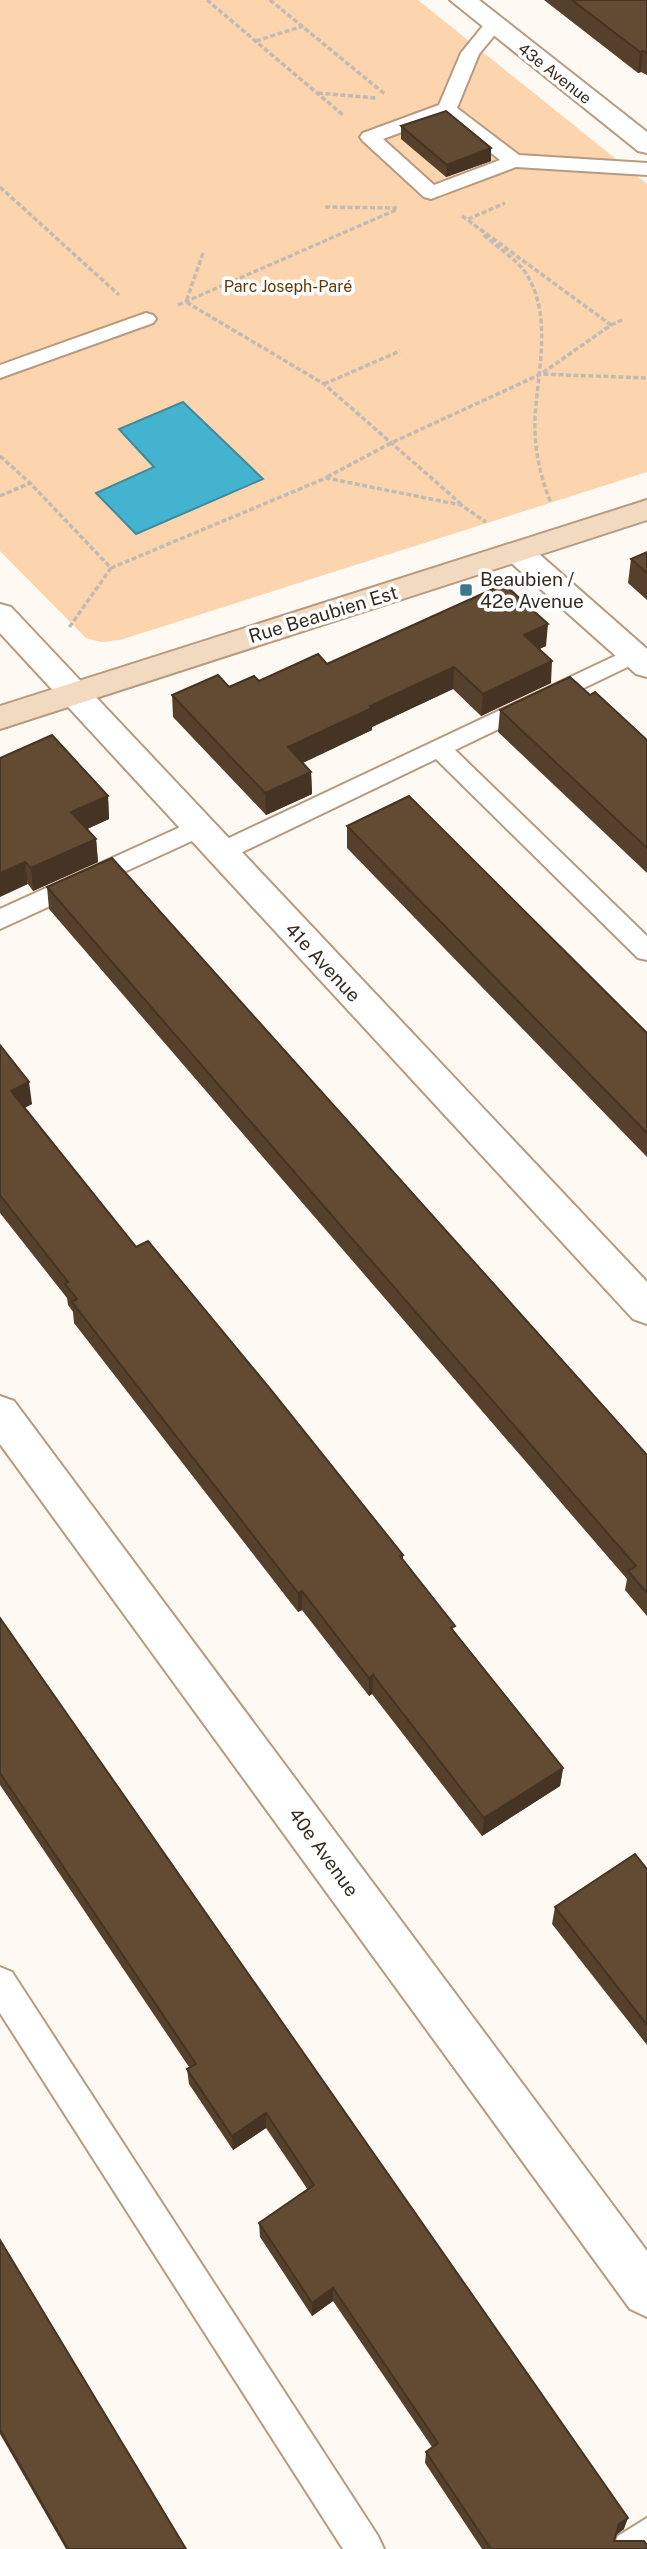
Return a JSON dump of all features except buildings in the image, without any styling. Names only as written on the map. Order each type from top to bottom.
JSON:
[{"type":"street","name":"43e Avenue","points":[[463,0],[647,145]]},
{"type":"street","name":"Rue Beaubien Est","points":[[0,718],[647,510]]},
{"type":"street","points":[[519,553],[641,661]]},
{"type":"street","name":"41e Avenue","points":[[0,614],[647,1308]]},
{"type":"street","name":"40e Avenue","points":[[0,1413],[647,2292]]},
{"type":"lane","points":[[494,25],[470,53],[447,109],[370,137],[431,193],[514,161],[647,169]]},
{"type":"lane","points":[[447,109],[514,161]]},
{"type":"lane","points":[[0,372],[146,319]]},
{"type":"lane","points":[[0,920],[439,748],[641,661]]},
{"type":"lane","points":[[439,748],[647,951]]},
{"type":"lane","points":[[0,1983],[365,2549]]},
{"type":"lane","points":[[631,2549],[647,2537]]},
{"type":"path","points":[[207,0],[370,137]]},
{"type":"path","points":[[270,0],[391,99],[317,93]]},
{"type":"path","points":[[255,42],[303,26]]},
{"type":"path","points":[[0,187],[146,319],[399,208],[325,207]]},
{"type":"path","points":[[431,193],[611,325]]},
{"type":"path","points":[[467,220],[527,275],[539,308],[541,374],[535,420],[541,481],[554,509]]},
{"type":"path","points":[[186,302],[203,253]]},
{"type":"path","points":[[186,302],[324,384],[461,505],[495,528]]},
{"type":"path","points":[[68,630],[111,568],[326,478],[391,443],[541,374],[622,320]]},
{"type":"path","points":[[324,384],[400,351]]},
{"type":"path","points":[[541,374],[647,378]]},
{"type":"path","points":[[0,456],[30,483],[111,568]]},
{"type":"path","points":[[326,478],[461,505]]},
{"type":"path","points":[[0,496],[30,483]]},
{"type":"green space","name":"Parc Joseph-Paré","points":[[0,0],[418,0],[647,184],[647,472],[120,640],[101,642],[86,638],[0,551]]},
{"type":"water","points":[[183,402],[263,479],[136,534],[96,493],[154,467],[119,429]]},
{"type":"place","name":"Beaubien / 42e Avenue","points":[[466,590]]}]
